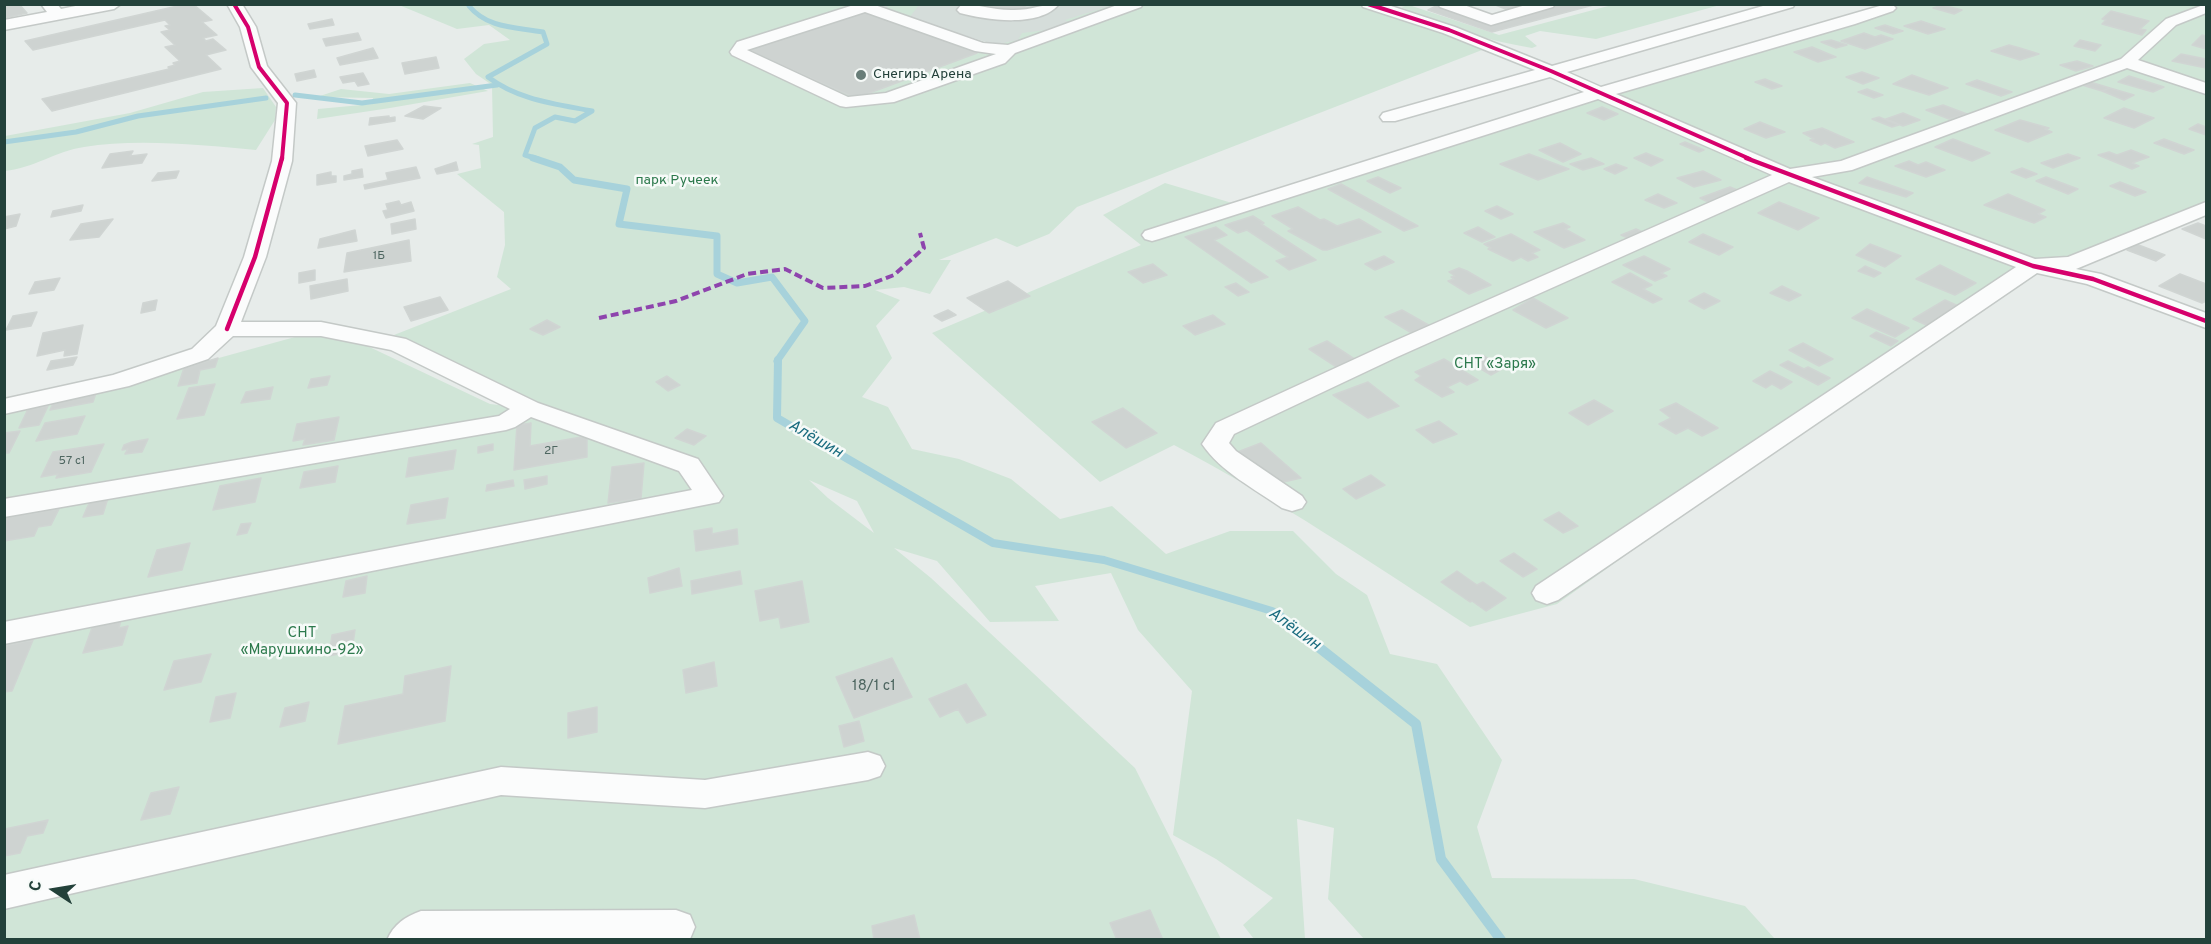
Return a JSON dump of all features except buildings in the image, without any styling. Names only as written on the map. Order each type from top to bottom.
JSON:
[{"type":"street","points":[[4,25],[53,9],[114,4]]},
{"type":"street","points":[[4,407],[120,381],[200,354],[227,329],[255,257],[282,161],[287,103],[258,67],[248,27],[234,4]]},
{"type":"street","points":[[970,4],[965,10],[1021,15],[1038,14],[1048,10],[1052,4]]},
{"type":"street","points":[[1008,50],[999,60],[888,98],[846,102],[738,52],[743,45],[865,7],[981,48],[1008,50],[1136,4]]},
{"type":"street","points":[[1445,4],[1491,20],[1548,4]]},
{"type":"street","points":[[1481,4],[1511,14]]},
{"type":"street","points":[[1383,6],[1551,71],[1698,138],[1788,175],[2033,266],[2093,279],[2206,321]]},
{"type":"street","points":[[1389,117],[1787,8]]},
{"type":"street","points":[[1152,235],[1600,93],[1888,8]]},
{"type":"street","points":[[1292,502],[1227,457],[1215,444],[1225,429],[1378,357],[1788,175],[1845,166],[2127,62],[2171,22],[2206,8]]},
{"type":"street","points":[[1819,15],[1850,21]]},
{"type":"street","points":[[2127,62],[2206,89]]},
{"type":"street","points":[[1547,593],[2033,266],[2072,262],[2206,208]]},
{"type":"street","points":[[4,633],[709,496],[689,465],[529,408],[398,344],[321,329],[227,329]]},
{"type":"street","points":[[4,508],[506,422],[529,408]]},
{"type":"street","points":[[4,892],[501,781],[705,794],[867,766]]},
{"type":"street","points":[[406,939],[421,928],[676,927]]},
{"type":"shaded area","points":[[868,5],[1114,5],[1002,47]]},
{"type":"green space","points":[[868,4],[885,10],[889,5],[919,5],[909,18],[994,45],[1018,40],[1022,33],[1047,30],[1068,22],[1065,20],[1113,5],[1357,5],[1421,24],[1482,50],[1077,207],[1049,234],[1017,247],[996,238],[939,260],[951,260],[930,294],[904,287],[875,290],[900,300],[876,326],[892,358],[862,397],[888,407],[912,449],[959,459],[1011,479],[1060,519],[1112,506],[1166,554],[1230,531],[1293,531],[1336,574],[1367,595],[1390,654],[1437,664],[1502,760],[1477,827],[1492,878],[1634,879],[1745,906],[1775,939],[1364,939],[1328,899],[1334,828],[1297,819],[1305,939],[1254,939],[1243,925],[1273,898],[1216,859],[1173,835],[1192,691],[1138,630],[1111,573],[1035,586],[1059,621],[990,622],[937,561],[894,548],[931,578],[1135,768],[1221,939],[5,939],[4,412],[117,386],[295,337],[323,336],[361,343],[490,404],[559,412],[394,335],[511,289],[497,277],[505,245],[504,212],[457,174],[481,168],[479,145],[472,144],[493,137],[492,85],[476,74],[464,59],[484,44],[510,40],[489,25],[457,29],[399,5]],"holes":[[[809,480],[857,501],[874,533],[828,498]]]},
{"type":"green space","points":[[1409,5],[1499,35],[1612,5],[1720,5],[1596,39],[1540,31],[1525,36],[1537,46],[1532,48],[1465,32],[1401,7]]},
{"type":"green space","name":"СНТ «Заря»","points":[[1894,5],[2206,5],[2206,208],[2072,263],[2033,266],[1557,604],[1470,627],[1287,510],[1174,445],[1100,482],[932,333],[1141,245],[1103,215],[1165,183],[1232,203]]},
{"type":"green space","points":[[470,83],[488,91],[317,119],[318,109],[372,104],[373,98],[317,97],[341,89],[389,94]]},
{"type":"green space","points":[[263,88],[276,107],[275,120],[256,150],[170,143],[104,144],[74,149],[26,167],[5,171],[5,136],[130,113],[203,92]]},
{"type":"waterway","name":"Алёшин","points":[[471,4],[469,6],[477,14],[494,23],[543,32],[547,44],[488,77],[525,96],[592,111],[575,121],[555,117],[535,128],[525,155],[538,159]]},
{"type":"waterway","points":[[295,95],[362,103],[497,85]]},
{"type":"waterway","points":[[4,142],[76,132],[138,116],[266,98]]},
{"type":"waterway","name":"Алёшин","points":[[533,158],[560,167],[574,180],[627,189],[619,224],[717,236],[717,274],[737,283],[772,277],[805,321],[777,361]]},
{"type":"waterway","name":"Алёшин","points":[[778,360],[777,418],[993,543],[1104,560],[1272,611],[1281,618]]},
{"type":"waterway","name":"Алёшин","points":[[1279,616],[1416,724],[1441,859],[1501,940]]},
{"type":"marked path","points":[[599,318],[676,301],[747,274],[785,269],[823,288],[865,286],[894,275],[924,248],[920,233]]},
{"type":"cycle path","points":[[227,329],[255,257],[282,161],[287,103],[259,67],[248,27],[234,4]]},
{"type":"cycle path","points":[[1368,4],[1449,30],[1551,71],[1698,138],[1788,175],[2033,266],[2093,279],[2206,321]]},
{"type":"place","name":"Снегирь Арена","points":[[861,75]]},
{"type":"park label","name":"парк Ручеек","points":[[677,181]]},
{"type":"park label","name":"СНТ «Марушкино-92»","points":[[302,642]]}]
